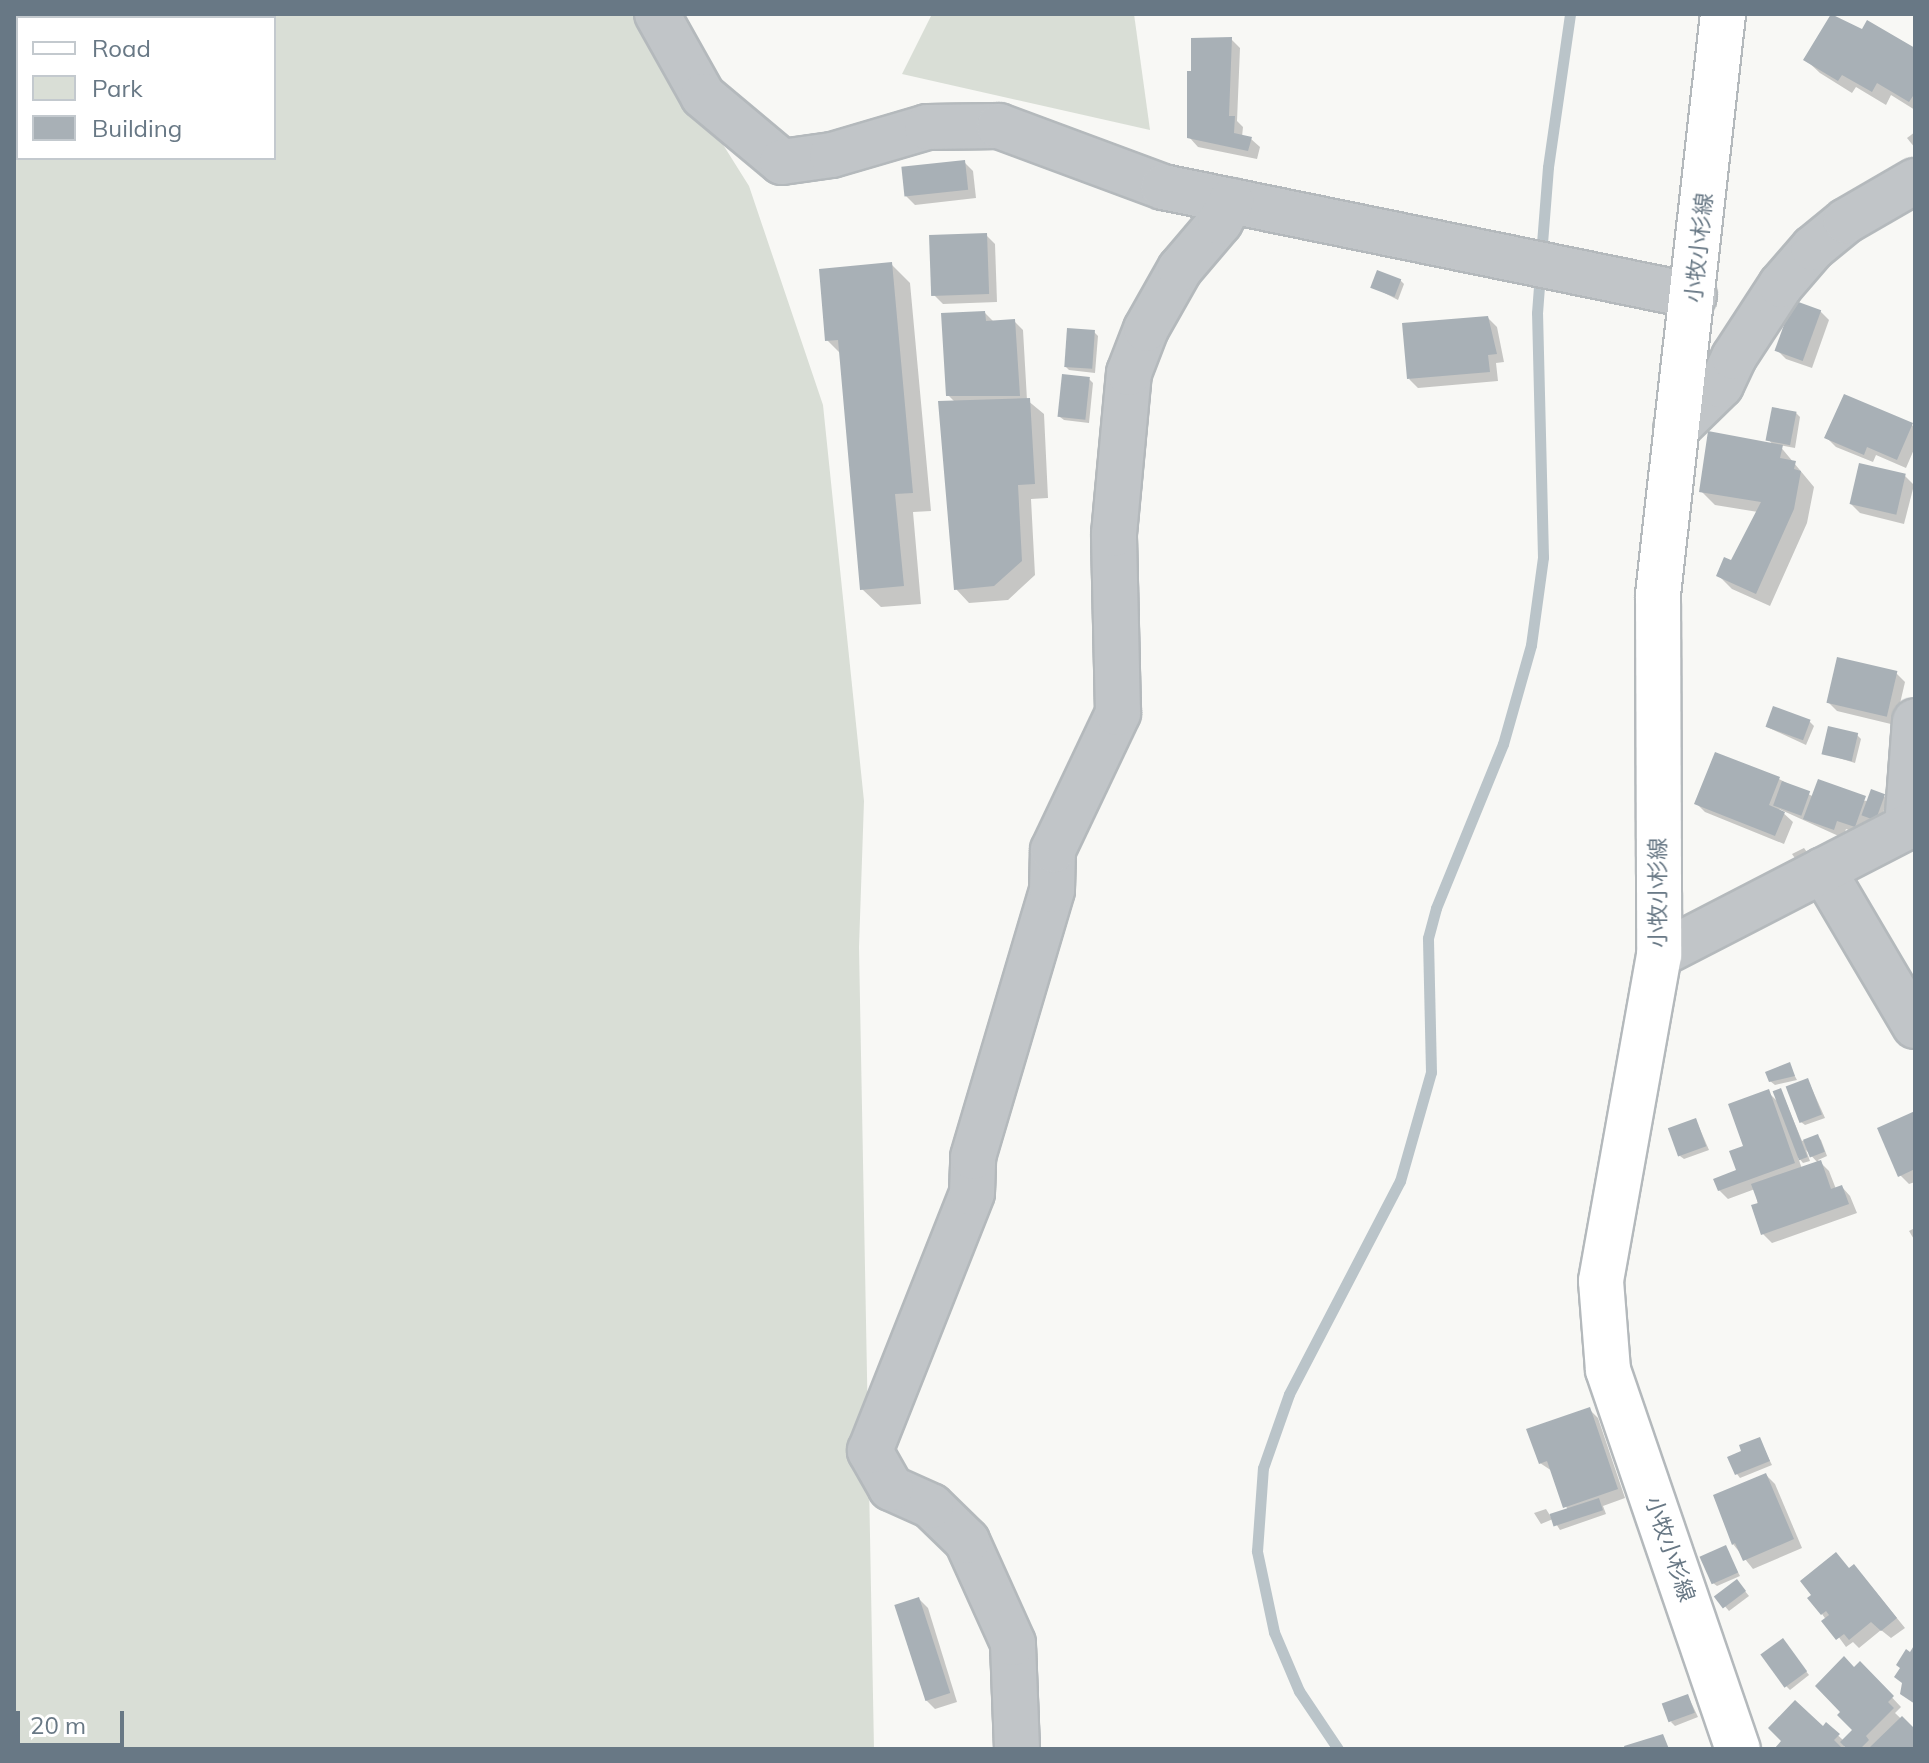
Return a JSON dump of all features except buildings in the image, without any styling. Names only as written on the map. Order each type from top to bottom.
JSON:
[{"type":"main road","name":"小牧小杉線","points":[[1723,14],[1694,296],[1658,594],[1659,955],[1601,1281],[1608,1370],[1738,1749]]},
{"type":"street","points":[[657,14],[703,96],[782,162],[832,155],[927,127],[999,126],[1163,187],[1694,296]]},
{"type":"street","points":[[1676,429],[1721,385],[1734,357],[1781,285],[1813,248],[1846,221],[1915,181]]},
{"type":"street","points":[[1017,1749],[1013,1643],[967,1541],[931,1506],[891,1488],[870,1451],[972,1193],[973,1157],[1052,890],[1053,850],[1118,713],[1114,534],[1129,373],[1146,329],[1180,269],[1220,222],[1231,201]]},
{"type":"street","points":[[1659,955],[1911,825],[1915,721]]},
{"type":"street","points":[[1823,870],[1915,1026]]},
{"type":"green space","points":[[14,14],[641,14],[749,186],[823,405],[864,801],[859,947],[874,1749],[14,1749]]},
{"type":"green space","points":[[932,14],[1134,14],[1150,130],[902,74]]},
{"type":"waterway","points":[[1541,256],[1548,167],[1570,14]]},
{"type":"waterway","points":[[1338,1749],[1299,1691],[1274,1632],[1257,1551],[1263,1468],[1289,1394],[1400,1181],[1431,1072],[1428,938],[1436,908],[1503,744],[1531,645],[1543,557],[1537,313],[1540,273]]}]
